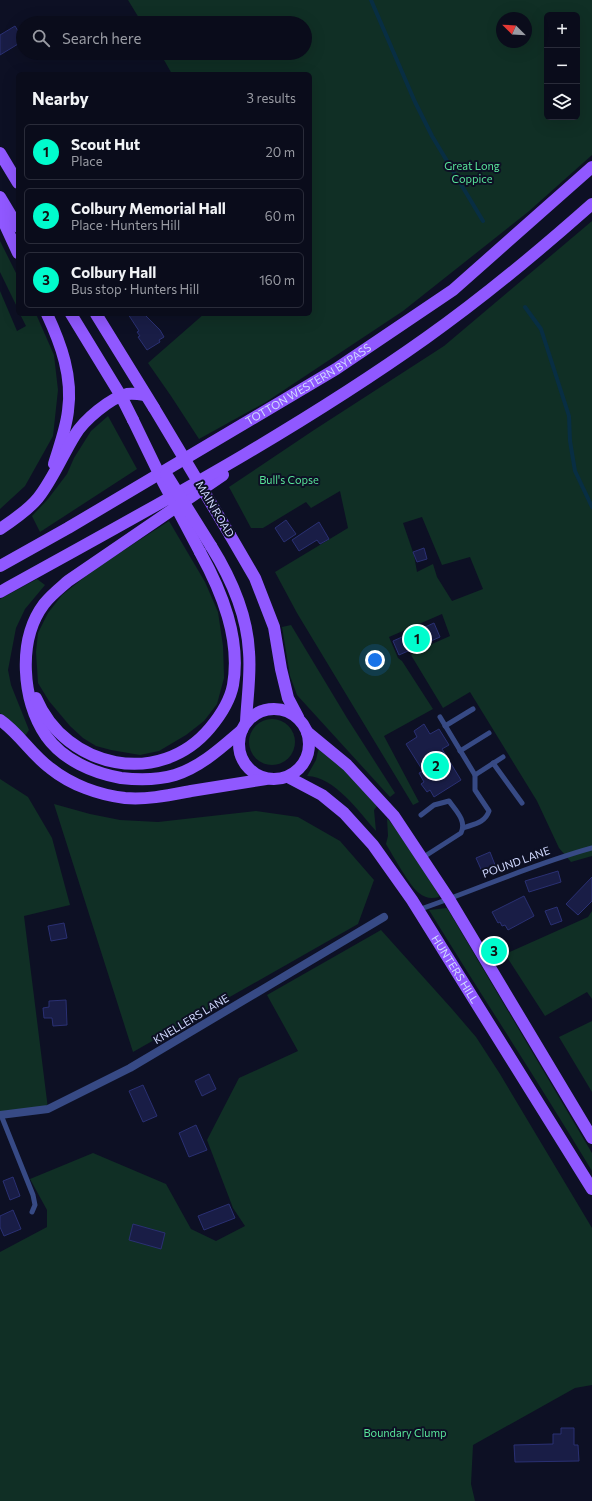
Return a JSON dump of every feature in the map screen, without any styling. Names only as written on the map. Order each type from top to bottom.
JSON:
[{"type":"main road","points":[[0,152],[16,180]]},
{"type":"main road","name":"TOTTON WESTERN BYPASS","points":[[0,566],[68,528],[336,369],[452,290],[592,167]]},
{"type":"main road","points":[[0,197],[16,224]]},
{"type":"main road","points":[[0,592],[159,505],[299,421],[389,364],[466,309],[592,204]]},
{"type":"main road","points":[[0,214],[16,249]]},
{"type":"main road","points":[[36,500],[54,464],[63,436],[68,411],[69,387],[65,364],[59,340],[48,316]]},
{"type":"main road","name":"MAIN ROAD","points":[[72,316],[121,396],[206,549],[225,569],[237,597],[250,653],[244,726]]},
{"type":"main road","name":"MAIN ROAD","points":[[97,316],[256,578],[274,627],[281,669],[288,698],[299,719]]},
{"type":"main road","points":[[0,529],[36,500],[52,478],[76,434],[84,424],[101,409],[121,396],[137,393],[145,395]]},
{"type":"main road","points":[[0,720],[18,735],[50,768],[69,781],[84,788],[126,798],[148,798],[266,779],[277,780],[288,777],[297,771],[304,763],[310,742],[307,732],[299,719],[282,709],[262,711],[253,716],[244,726],[205,760],[192,768],[175,775],[148,779],[132,779],[104,774],[81,765],[70,758],[47,737],[38,721],[30,701],[27,677],[27,649],[30,635],[43,605],[52,594],[68,581],[167,515],[299,421]]},
{"type":"main road","points":[[27,677],[44,714],[64,737],[87,753],[105,760],[140,764],[156,762],[190,746],[206,732],[218,718],[232,687],[234,670],[234,653],[227,613],[206,549]]},
{"type":"main road","points":[[244,726],[239,740],[239,750],[242,760],[248,768],[257,775],[266,779]]},
{"type":"main road","points":[[307,732],[347,765],[394,816],[449,899],[592,1138]]},
{"type":"main road","name":"HUNTERS HILL","points":[[288,777],[322,795],[344,813],[373,845],[418,910],[592,1189]]},
{"type":"street","name":"KNELLERS LANE","points":[[1,1115],[48,1109],[130,1068],[384,917]]},
{"type":"lane","points":[[445,726],[473,709]]},
{"type":"lane","points":[[422,858],[460,833],[463,828],[483,821],[489,811],[475,790],[475,775],[440,717]]},
{"type":"lane","points":[[460,751],[489,734]]},
{"type":"lane","points":[[475,775],[503,757]]},
{"type":"lane","points":[[493,763],[522,803]]},
{"type":"lane","points":[[421,815],[434,805],[449,801],[461,818],[463,828]]},
{"type":"lane","name":"POUND LANE","points":[[418,910],[561,856],[592,848]]},
{"type":"lane","points":[[1,1115],[33,1195],[35,1205],[32,1212]]},
{"type":"green space","name":"Great Long Coppice","points":[[128,0],[592,0],[592,155],[528,212],[403,311],[266,402],[199,439],[148,363],[202,316],[312,316],[312,72],[171,72],[164,60],[312,60],[312,16],[138,16]]},
{"type":"green space","name":"Bull's Copse","points":[[592,221],[592,856],[571,862],[559,848],[537,801],[470,692],[443,708],[411,655],[414,652],[450,636],[442,614],[389,637],[398,658],[402,661],[433,709],[384,736],[419,802],[413,805],[297,613],[275,572],[348,528],[340,491],[311,508],[306,502],[263,528],[251,528],[229,487],[444,346]],"holes":[[[422,517],[442,565],[470,557],[483,589],[452,601],[437,577],[433,564],[417,572],[414,555],[403,523]]]},
{"type":"green space","points":[[0,241],[16,273],[16,305],[0,272]]},
{"type":"green space","points":[[0,291],[17,331],[26,326],[21,316],[37,316],[54,355],[58,390],[53,436],[25,486],[0,509]]},
{"type":"green space","points":[[108,416],[137,469],[40,532],[32,516],[48,499],[67,474],[74,458],[91,431]]},
{"type":"green space","points":[[169,521],[205,582],[218,612],[223,646],[224,678],[217,704],[204,721],[186,735],[159,751],[140,755],[96,746],[83,738],[70,726],[49,701],[38,683],[36,652],[38,633],[48,613],[62,595],[96,568]]},
{"type":"green space","points":[[37,579],[45,585],[25,609],[16,628],[8,670],[11,685],[29,730],[25,736],[0,713],[0,599]]},
{"type":"green space","points":[[291,625],[347,718],[395,793],[390,797],[297,695],[290,676],[282,627]]},
{"type":"green space","points":[[272,719],[285,723],[291,729],[295,742],[291,755],[285,761],[272,765],[259,761],[253,755],[249,742],[253,729],[259,723]]},
{"type":"green space","points":[[320,748],[353,776],[377,806],[374,810],[376,831],[337,789],[327,782],[307,776],[316,760]]},
{"type":"green space","points":[[0,779],[28,797],[52,838],[70,905],[24,916],[48,1109],[0,1115]]},
{"type":"green space","points":[[54,804],[90,814],[120,820],[158,822],[256,811],[298,817],[340,841],[374,880],[358,924],[133,1052]]},
{"type":"green space","points":[[387,818],[414,852],[438,892],[439,897],[428,898],[421,895],[407,878],[386,844],[388,836]]},
{"type":"green space","points":[[447,908],[592,1153],[592,1171],[429,910]]},
{"type":"green space","points":[[592,911],[592,999],[587,992],[545,1016],[505,954],[588,917]]},
{"type":"green space","name":"Boundary Clump","points":[[381,930],[476,1037],[500,1074],[592,1228],[592,1385],[575,1388],[473,1445],[471,1484],[475,1501],[0,1501],[0,1252],[47,1227],[47,1210],[30,1179],[93,1153],[166,1184],[191,1229],[216,1241],[245,1226],[233,1208],[207,1140],[239,1078],[298,1051],[267,995]]},
{"type":"green space","points":[[592,1021],[592,1092],[559,1037]]},
{"type":"building","points":[[15,26],[16,28],[16,45],[0,55],[0,35]]},
{"type":"building","points":[[129,316],[146,316],[160,330],[164,337],[159,340],[160,342],[147,350],[138,337],[140,336],[137,332],[139,331]]},
{"type":"building","points":[[286,520],[296,534],[284,542],[275,528]]},
{"type":"building","points":[[319,522],[329,539],[320,544],[317,540],[299,551],[292,540]]},
{"type":"building","points":[[424,548],[427,559],[417,562],[413,552]]},
{"type":"building","points":[[434,623],[440,637],[399,655],[393,641]]},
{"type":"building","points":[[424,724],[430,734],[439,729],[449,745],[442,749],[461,780],[434,797],[430,790],[427,792],[421,784],[424,782],[419,773],[423,771],[406,744],[417,737],[414,731]]},
{"type":"building","points":[[490,852],[497,870],[484,876],[476,858]]},
{"type":"building","points":[[558,871],[561,882],[529,892],[525,881]]},
{"type":"building","points":[[592,877],[592,901],[578,915],[566,904]]},
{"type":"building","points":[[524,896],[534,916],[508,930],[505,925],[502,926],[500,922],[498,923],[492,912]]},
{"type":"building","points":[[557,907],[562,921],[551,925],[545,911]]},
{"type":"building","points":[[64,923],[67,938],[51,941],[48,926]]},
{"type":"building","points":[[66,1000],[67,1025],[53,1026],[52,1018],[44,1018],[43,1008],[49,1007],[49,1001]]},
{"type":"building","points":[[209,1074],[216,1089],[202,1096],[195,1081]]},
{"type":"building","points":[[143,1085],[157,1116],[143,1122],[129,1091]]},
{"type":"building","points":[[196,1125],[207,1150],[189,1157],[179,1133]]},
{"type":"building","points":[[13,1177],[20,1196],[10,1200],[3,1181]]},
{"type":"building","points":[[229,1204],[235,1218],[204,1230],[198,1216]]},
{"type":"building","points":[[13,1210],[21,1229],[4,1236],[0,1227],[0,1216]]},
{"type":"building","points":[[133,1224],[165,1233],[161,1249],[129,1240]]},
{"type":"building","points":[[561,1428],[574,1428],[574,1445],[578,1445],[579,1461],[515,1462],[514,1445],[553,1444],[553,1434],[561,1434]]},
{"type":"waterway","points":[[371,0],[415,102],[432,136],[483,221]]},
{"type":"waterway","points":[[525,307],[541,329],[569,416],[570,441],[575,471],[592,507]]},
{"type":"place","name":"Scout Hut","points":[[417,639]]},
{"type":"place","name":"Colbury Memorial Hall","points":[[436,766]]},
{"type":"place","name":"Colbury Hall","points":[[494,951]]}]
